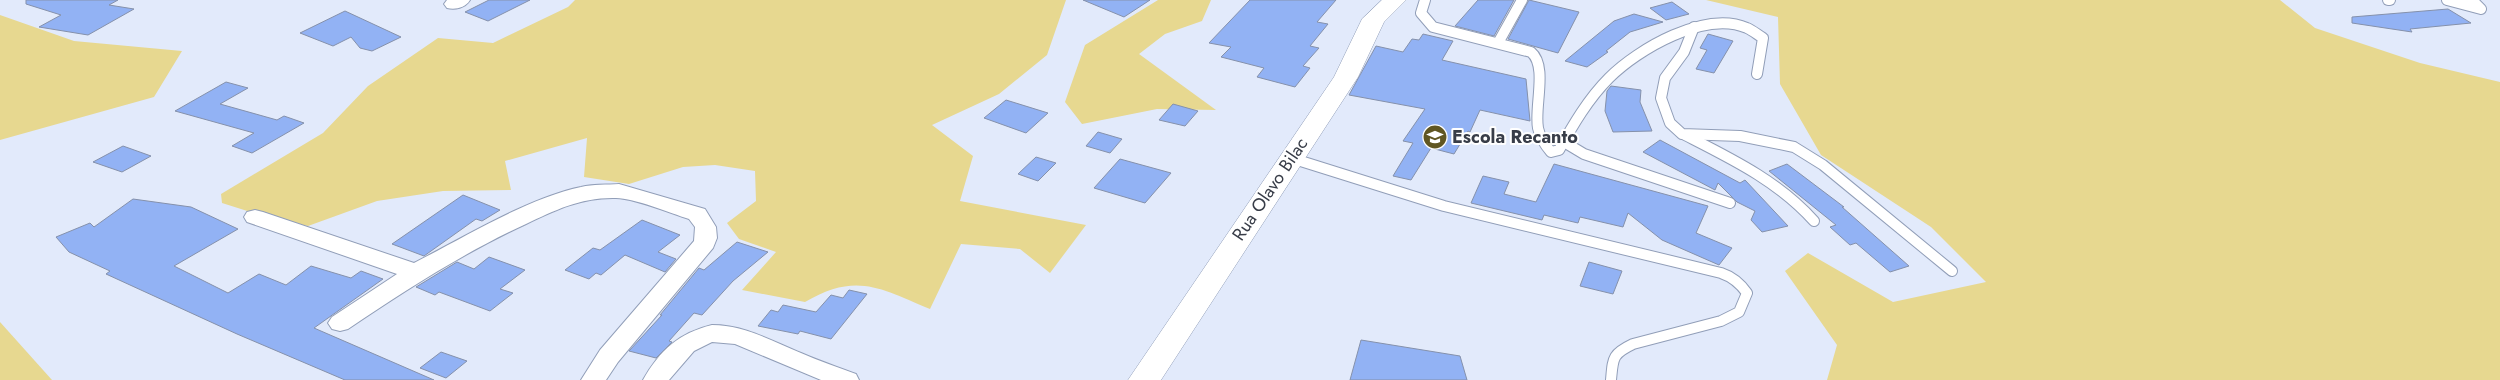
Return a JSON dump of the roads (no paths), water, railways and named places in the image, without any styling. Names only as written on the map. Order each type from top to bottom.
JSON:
[{"type":"main road","name":"Rua Olavo Bilac","points":[[1144,380],[1290,158],[1346,77],[1374,19],[1395,0]]},
{"type":"street","points":[[340,323],[416,272],[490,232],[556,202],[583,193],[619,191],[697,214],[704,222],[707,233],[705,243],[609,356],[593,380]]},
{"type":"street","points":[[256,218],[416,272]]},
{"type":"street","points":[[656,380],[686,344],[700,336],[720,332],[743,337],[792,360],[847,380]]},
{"type":"lane","points":[[1425,0],[1420,12],[1433,27],[1531,52],[1537,56],[1538,126],[1544,144],[1551,152],[1559,150],[1599,88],[1610,76],[1633,57],[1668,36],[1694,27],[1717,22],[1750,26],[1758,31],[1763,38],[1757,74]]},
{"type":"lane","points":[[1498,43],[1522,0]]},
{"type":"lane","points":[[2448,0],[2481,9],[2472,0]]},
{"type":"lane","points":[[1694,27],[1684,52],[1666,78],[1661,98],[1670,123],[1682,134],[1747,167],[1782,189],[1798,202],[1814,221]]},
{"type":"lane","points":[[1682,134],[1740,136],[1794,147],[1823,165],[1952,271]]},
{"type":"lane","points":[[1564,142],[1584,154],[1730,203]]},
{"type":"lane","points":[[1290,158],[1444,206],[1708,270],[1731,276],[1741,282],[1747,293],[1739,312],[1720,321],[1633,344],[1621,350],[1613,358],[1611,380]]},
{"type":"place","name":"Escola Recanto","points":[[1435,137]]}]
